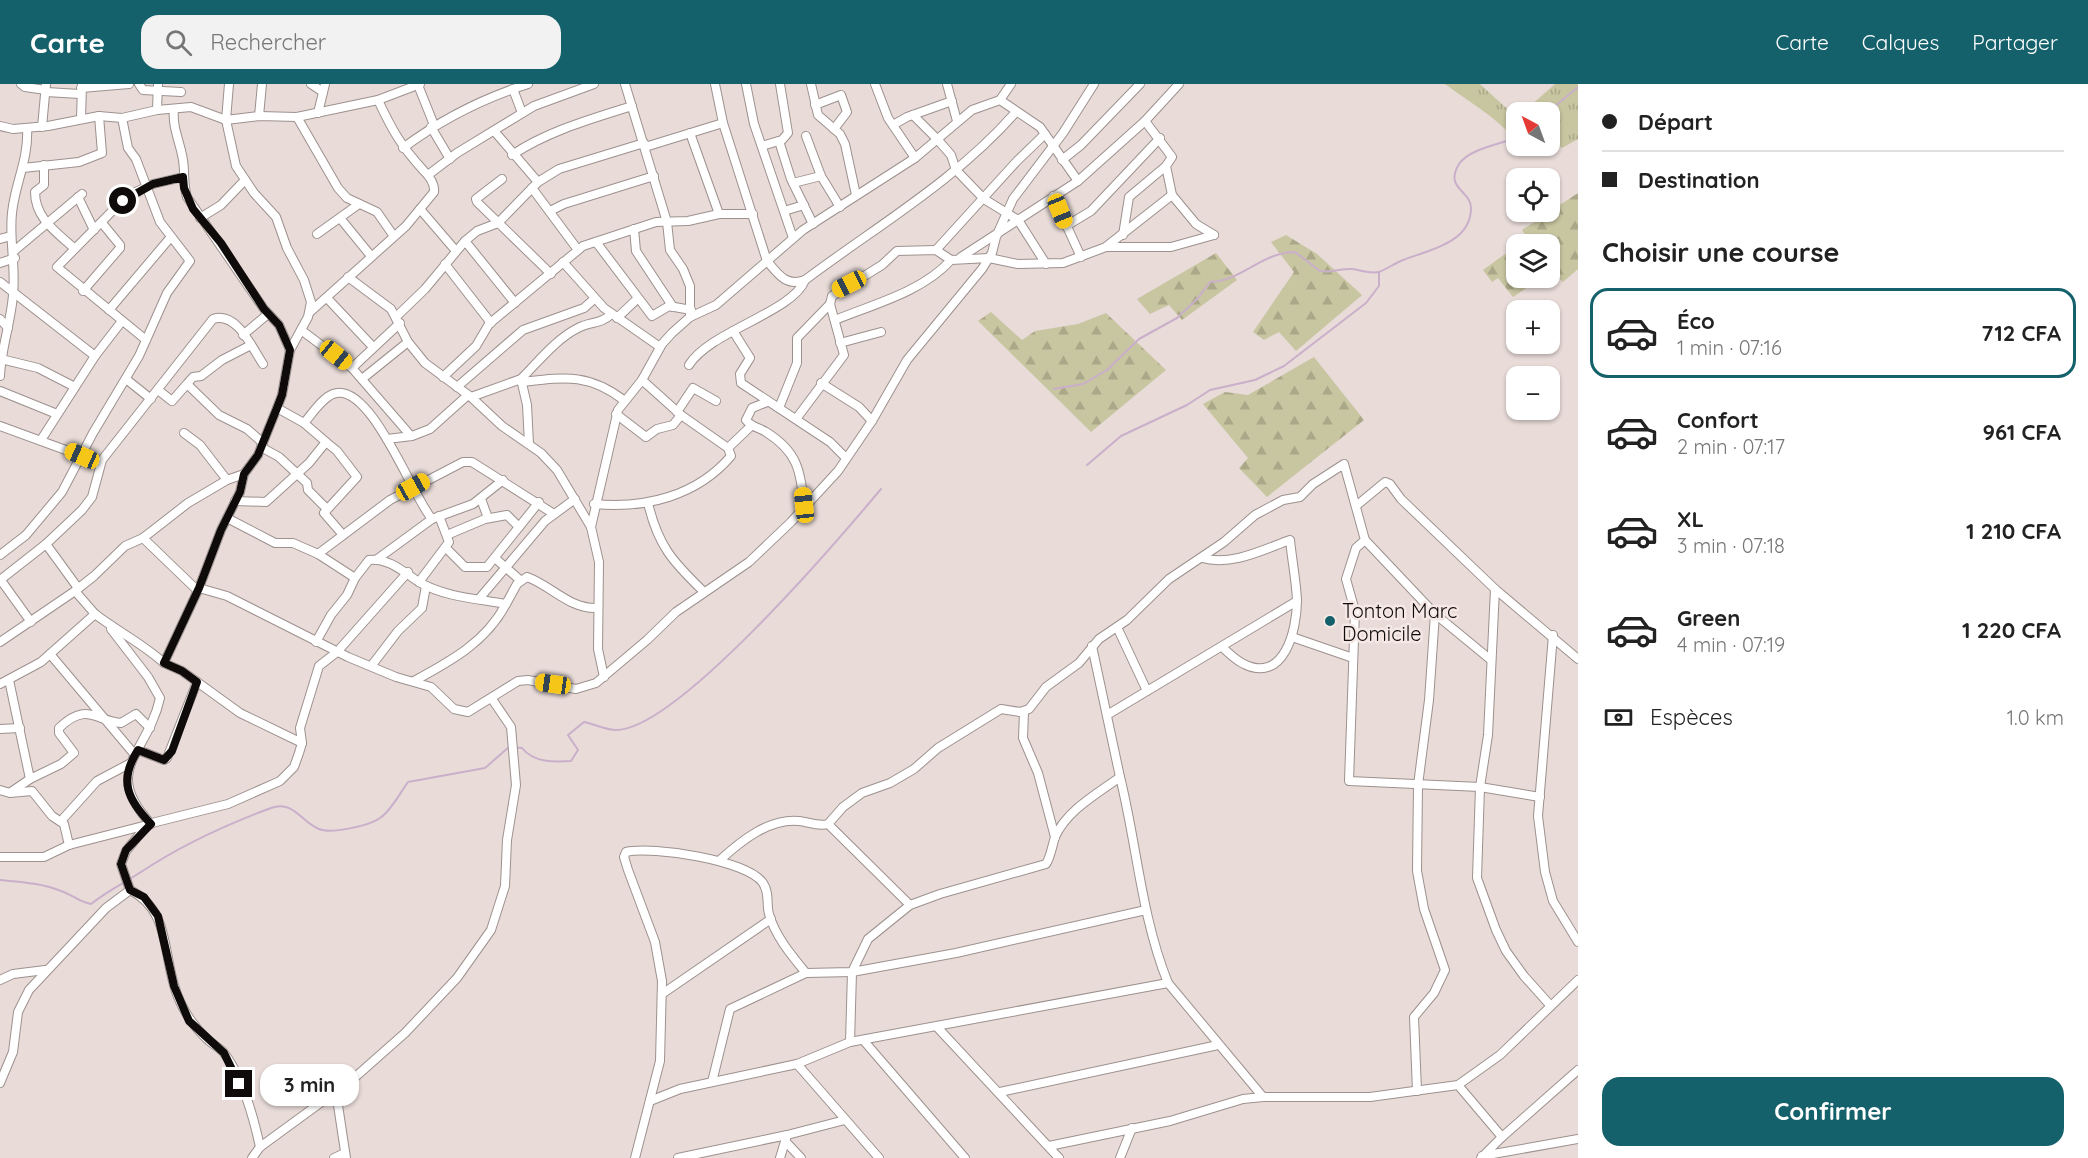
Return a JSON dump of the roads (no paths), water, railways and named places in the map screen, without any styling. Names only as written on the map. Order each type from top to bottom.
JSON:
[{"type":"street","points":[[21,84],[25,87],[46,89],[81,89],[129,84]]},
{"type":"street","points":[[139,84],[143,90],[157,87],[181,92]]},
{"type":"street","points":[[229,84],[226,120],[236,166],[244,180],[276,217],[287,248],[310,294],[310,312]]},
{"type":"street","points":[[259,116],[262,84]]},
{"type":"street","points":[[311,84],[324,88],[318,113]]},
{"type":"street","points":[[0,135],[4,127],[42,127],[99,116],[122,118],[157,110],[190,107],[226,120],[259,116],[297,117],[378,100],[406,86],[419,84],[433,126],[450,159]]},
{"type":"street","points":[[403,148],[433,126],[528,84]]},
{"type":"street","points":[[428,175],[522,113],[544,102],[594,84]]},
{"type":"street","points":[[625,84],[667,222],[670,250],[683,269],[690,286],[690,314]]},
{"type":"street","points":[[715,84],[723,123],[767,261],[784,280],[794,282],[805,279],[914,203],[992,138],[1015,113]]},
{"type":"street","points":[[746,84],[762,146],[793,238]]},
{"type":"street","points":[[762,146],[779,141],[788,133],[780,84]]},
{"type":"street","points":[[811,84],[818,115],[834,129],[845,144],[856,195]]},
{"type":"street","points":[[875,84],[881,103],[915,158]]},
{"type":"street","points":[[946,84],[957,121]]},
{"type":"street","points":[[604,677],[597,649],[599,570],[591,527],[594,504],[616,414],[642,380],[660,347],[690,314],[716,305],[793,238],[915,158],[957,121],[979,106],[1000,100],[1011,84]]},
{"type":"street","points":[[143,538],[198,589],[226,596],[316,642],[396,677],[431,687],[459,711],[468,712],[518,681],[537,681],[576,689],[590,686],[604,677],[676,612],[749,562],[791,522],[804,505],[838,471],[872,421],[907,360],[989,258],[1006,214],[1030,175],[1052,148],[1094,84]]},
{"type":"street","points":[[1062,160],[1081,145],[1140,84]]},
{"type":"street","points":[[835,320],[908,290],[933,277],[954,260],[996,237],[1078,181],[1145,121],[1179,84]]},
{"type":"street","points":[[157,87],[157,110]]},
{"type":"street","points":[[42,127],[46,89]]},
{"type":"street","points":[[81,89],[81,119]]},
{"type":"street","points":[[513,89],[522,113]]},
{"type":"street","points":[[815,105],[840,95],[847,111],[834,129]]},
{"type":"street","points":[[164,663],[198,589],[244,474],[262,445],[282,395],[290,350],[310,312],[393,236],[434,192],[435,187],[428,175],[403,148],[378,100]]},
{"type":"street","points":[[1000,100],[1015,113],[1040,127],[1052,148],[1078,181]]},
{"type":"street","points":[[893,125],[952,101]]},
{"type":"street","points":[[512,155],[529,144],[570,126],[632,106]]},
{"type":"street","points":[[174,109],[173,128],[184,162],[183,177],[187,197],[268,314],[279,325],[290,350]]},
{"type":"street","points":[[913,115],[938,138],[951,155],[956,170],[984,199],[1018,220],[1046,264]]},
{"type":"street","points":[[23,168],[79,162],[102,153],[99,116]]},
{"type":"street","points":[[297,117],[338,188],[347,198],[377,212],[393,236]]},
{"type":"street","points":[[0,555],[26,535],[51,508],[126,380],[167,293],[190,261],[170,238],[160,222],[136,159],[128,148],[122,118]]},
{"type":"street","points":[[1123,235],[1129,197],[1172,159],[1160,138],[1145,121]]},
{"type":"street","points":[[352,368],[425,289],[465,241],[477,231],[498,223],[535,185],[559,169],[723,123]]},
{"type":"street","points":[[0,376],[13,295],[14,254],[11,236],[16,184],[28,147],[27,128]]},
{"type":"street","points":[[495,132],[535,185],[550,211],[578,250]]},
{"type":"street","points":[[690,133],[719,214]]},
{"type":"street","points":[[936,250],[1017,161],[1045,134]]},
{"type":"street","points":[[806,136],[821,176],[840,207]]},
{"type":"street","points":[[1066,226],[1091,211],[1160,138]]},
{"type":"street","points":[[779,141],[793,183],[813,224]]},
{"type":"street","points":[[44,165],[44,185],[36,189],[38,209],[48,224],[74,248]]},
{"type":"street","points":[[1106,247],[1171,247],[1214,235],[1196,224],[1172,195],[1166,166]]},
{"type":"street","points":[[550,211],[564,204],[654,176]]},
{"type":"street","points":[[793,183],[821,176]]},
{"type":"street","points":[[146,340],[57,268],[127,196],[183,177]]},
{"type":"street","points":[[502,179],[476,201],[551,274]]},
{"type":"street","points":[[200,218],[221,205],[244,180]]},
{"type":"street","points":[[0,263],[14,254],[80,195],[94,230]]},
{"type":"street","points":[[779,408],[797,363],[797,338],[830,304],[836,292],[882,265],[897,251],[936,250],[954,260],[989,258],[1018,264],[1067,263],[1106,247],[1172,195]]},
{"type":"street","points":[[1053,196],[1081,257]]},
{"type":"street","points":[[316,234],[359,204]]},
{"type":"street","points":[[784,211],[804,205]]},
{"type":"street","points":[[420,209],[456,251]]},
{"type":"street","points":[[443,377],[476,345],[491,323],[578,250],[634,229],[667,222],[688,221],[719,214],[753,214]]},
{"type":"street","points":[[340,218],[371,256]]},
{"type":"street","points":[[83,291],[120,248],[102,223]]},
{"type":"street","points":[[634,229],[636,251],[673,307]]},
{"type":"street","points":[[0,239],[11,236]]},
{"type":"street","points":[[109,310],[170,238]]},
{"type":"street","points":[[465,241],[515,303]]},
{"type":"street","points":[[596,242],[652,316],[669,306],[690,314]]},
{"type":"street","points":[[563,262],[594,298],[614,316],[660,347]]},
{"type":"street","points":[[445,264],[491,323]]},
{"type":"street","points":[[348,277],[382,300],[398,319],[408,342],[425,363],[470,396],[502,426],[529,444],[553,465],[591,527]]},
{"type":"street","points":[[689,365],[702,349],[779,305],[801,287],[805,279]]},
{"type":"street","points":[[0,282],[13,295],[95,356]]},
{"type":"street","points":[[327,298],[373,346]]},
{"type":"street","points":[[457,387],[523,330],[584,308],[594,298]]},
{"type":"street","points":[[522,380],[568,334],[580,327],[602,323],[637,299]]},
{"type":"street","points":[[796,419],[820,383],[844,355],[830,304]]},
{"type":"street","points":[[243,335],[268,314]]},
{"type":"street","points":[[31,622],[0,579],[46,544],[87,504],[92,497],[102,460],[213,319],[222,317],[231,320],[263,364]]},
{"type":"street","points":[[0,319],[8,328]]},
{"type":"street","points":[[41,440],[95,356],[122,321]]},
{"type":"street","points":[[301,330],[352,368],[411,436]]},
{"type":"street","points":[[733,331],[750,358],[740,375],[740,382],[835,445],[846,458]]},
{"type":"street","points":[[840,343],[881,332]]},
{"type":"street","points":[[362,378],[408,342]]},
{"type":"street","points":[[158,390],[172,401],[194,377],[201,376],[222,360],[250,345]]},
{"type":"street","points":[[1,362],[38,368],[75,387]]},
{"type":"street","points":[[387,439],[411,436],[432,427],[470,396],[522,380],[558,377],[592,381],[625,402]]},
{"type":"street","points":[[126,380],[151,399]]},
{"type":"street","points":[[522,380],[527,405],[529,444]]},
{"type":"street","points":[[594,504],[648,502],[688,491],[730,458],[728,448],[679,414],[642,380]]},
{"type":"street","points":[[820,383],[859,407],[872,421]]},
{"type":"street","points":[[187,384],[219,416],[247,429],[262,445],[279,457],[307,483],[308,490],[326,508]]},
{"type":"street","points":[[616,414],[646,437],[657,429],[674,425],[693,388],[716,401]]},
{"type":"street","points":[[0,391],[57,414]]},
{"type":"street","points":[[304,423],[333,394],[342,393],[356,399],[387,439],[413,487],[447,535],[449,542],[423,584],[422,608],[398,631],[372,665]]},
{"type":"street","points":[[767,402],[749,411],[746,418],[751,426],[764,430],[793,456],[799,466],[804,505]]},
{"type":"street","points":[[277,408],[304,423],[338,451],[357,477],[326,508],[324,515],[344,535]]},
{"type":"street","points":[[0,426],[82,456]]},
{"type":"street","points":[[728,448],[751,426]]},
{"type":"street","points":[[183,434],[200,445],[227,480]]},
{"type":"street","points":[[235,501],[266,502],[326,442]]},
{"type":"street","points":[[318,554],[390,500],[459,463],[470,461],[554,513]]},
{"type":"street","points":[[828,824],[843,807],[862,793],[890,783],[914,769],[938,748],[996,712],[1004,709],[1024,712],[1029,709],[1046,687],[1079,663],[1092,646],[1138,610],[1169,579],[1202,558],[1260,512],[1283,500],[1300,497],[1313,484],[1344,464],[1365,540],[1435,614],[1491,660]]},
{"type":"street","points":[[0,642],[76,589],[125,546],[143,538],[188,502],[227,480],[244,474]]},
{"type":"street","points":[[376,560],[435,517],[481,499],[503,480]]},
{"type":"street","points":[[1356,506],[1388,482],[1401,499],[1496,588],[1578,659]]},
{"type":"street","points":[[481,499],[488,519]]},
{"type":"street","points":[[480,599],[554,513],[575,499]]},
{"type":"street","points":[[446,548],[469,568],[486,567],[495,559],[525,516],[539,502]]},
{"type":"street","points":[[648,502],[655,528],[669,557],[704,592]]},
{"type":"street","points":[[447,535],[488,519],[508,515],[519,527]]},
{"type":"street","points":[[227,518],[275,543],[293,543],[318,554],[355,578]]},
{"type":"street","points":[[1202,558],[1226,561],[1290,540],[1297,601],[1292,637],[1281,660],[1268,667],[1245,665],[1222,646]]},
{"type":"street","points":[[1365,540],[1356,548],[1346,579],[1355,611],[1349,781],[1480,787],[1540,797]]},
{"type":"street","points":[[46,544],[95,614],[109,626],[132,654],[160,698],[150,728],[129,764],[126,780],[132,803],[150,824]]},
{"type":"street","points":[[495,559],[520,580]]},
{"type":"street","points":[[316,642],[331,615],[369,560],[376,560],[408,572],[423,584],[506,604]]},
{"type":"street","points":[[0,856],[44,857],[69,845],[228,804],[280,781],[294,766],[302,743],[300,728],[317,670],[408,572]]},
{"type":"street","points":[[414,681],[478,642],[495,625],[520,580],[526,577],[537,580],[566,600],[581,607],[597,608]]},
{"type":"street","points":[[1496,588],[1488,735],[1480,787],[1477,878],[1506,951],[1524,976],[1550,1005]]},
{"type":"street","points":[[1107,715],[1297,601]]},
{"type":"street","points":[[0,684],[50,654],[95,614]]},
{"type":"street","points":[[1417,1091],[1414,1017],[1434,993],[1445,970],[1424,909],[1417,872],[1418,785],[1429,700],[1435,614]]},
{"type":"street","points":[[109,626],[139,642],[164,663],[182,671],[240,713],[302,743]]},
{"type":"street","points":[[1117,627],[1148,691]]},
{"type":"street","points":[[1553,635],[1539,825],[1545,872],[1553,901],[1578,942]]},
{"type":"street","points":[[1292,637],[1353,658]]},
{"type":"street","points":[[1092,646],[1146,910],[1168,982],[1263,1097]]},
{"type":"street","points":[[50,654],[136,753],[164,760],[167,758],[197,682]]},
{"type":"street","points":[[9,680],[30,779]]},
{"type":"street","points":[[252,1158],[260,1147],[336,1092],[398,1040],[439,1000],[491,930],[505,886],[507,840],[516,785],[510,727],[492,699]]},
{"type":"street","points":[[1024,712],[1023,738],[1038,773],[1055,837]]},
{"type":"street","points":[[10,793],[30,779],[61,764],[74,753],[59,733],[59,728],[65,722],[88,713],[122,723],[136,714],[150,728]]},
{"type":"street","points":[[0,729],[20,728]]},
{"type":"street","points":[[61,821],[97,781],[129,764]]},
{"type":"street","points":[[850,1042],[852,972],[868,939],[910,905],[940,894],[1043,866],[1048,861],[1055,837],[1075,811],[1120,777]]},
{"type":"street","points":[[0,790],[10,793],[32,791],[48,811],[61,821],[69,845]]},
{"type":"street","points":[[720,860],[747,836],[776,825],[797,821],[828,824],[910,905]]},
{"type":"street","points":[[150,824],[121,859],[121,868],[130,890],[144,897],[158,916],[174,986],[189,1021],[224,1053],[234,1070],[253,1116],[260,1147]]},
{"type":"street","points":[[635,1158],[660,1061],[662,981],[655,942],[624,854],[637,851],[720,860],[761,880],[767,891],[771,919],[806,973]]},
{"type":"street","points":[[0,1083],[13,1052],[18,1012],[29,990],[45,970],[106,908],[130,890]]},
{"type":"street","points":[[712,1082],[730,1009],[806,973],[852,972],[956,953],[1146,910]]},
{"type":"street","points":[[662,994],[771,919]]},
{"type":"street","points":[[0,980],[13,974],[45,970]]},
{"type":"street","points":[[1049,1146],[1170,1121],[1219,1105],[1263,1097],[1370,1097],[1458,1085],[1500,1055],[1578,980]]},
{"type":"street","points":[[650,1101],[680,1089],[797,1064],[850,1042],[1168,982]]},
{"type":"street","points":[[937,1027],[1059,1158]]},
{"type":"street","points":[[864,1041],[965,1158]]},
{"type":"street","points":[[999,1092],[1218,1045]]},
{"type":"street","points":[[797,1064],[879,1158]]},
{"type":"street","points":[[1482,1157],[1578,1070]]},
{"type":"street","points":[[1458,1085],[1502,1137]]},
{"type":"street","points":[[334,1158],[346,1155],[336,1092]]},
{"type":"street","points":[[678,1158],[787,1139],[845,1120]]},
{"type":"street","points":[[1120,1158],[1132,1128]]},
{"type":"street","points":[[780,1158],[787,1139]]},
{"type":"street","points":[[787,1139],[801,1158]]},
{"type":"street","points":[[1482,1157],[1578,1139]]},
{"type":"waterway","points":[[1560,102],[1578,87]]},
{"type":"waterway","points":[[1054,389],[1083,384],[1107,370],[1139,339],[1177,318],[1198,298],[1210,282],[1232,277],[1272,257],[1295,252],[1320,271],[1355,269],[1379,272],[1447,243],[1464,229],[1469,220],[1471,208],[1467,197],[1456,184],[1455,172],[1459,164],[1470,154],[1506,141]]},
{"type":"waterway","points":[[1087,465],[1121,436],[1187,405],[1210,390],[1255,380],[1284,366],[1366,303],[1379,286],[1379,272]]},
{"type":"waterway","points":[[0,880],[46,886],[91,904],[188,844],[271,808],[279,806],[292,809],[319,829],[341,830],[368,824],[380,818],[392,806],[408,782],[485,768],[509,747],[522,748],[532,756],[545,761],[571,761],[578,750],[568,735],[584,722],[616,730],[643,722],[677,699],[716,667],[795,587],[881,489]]},
{"type":"place","name":"Tonton Marc Domicile","points":[[1330,621]]}]
